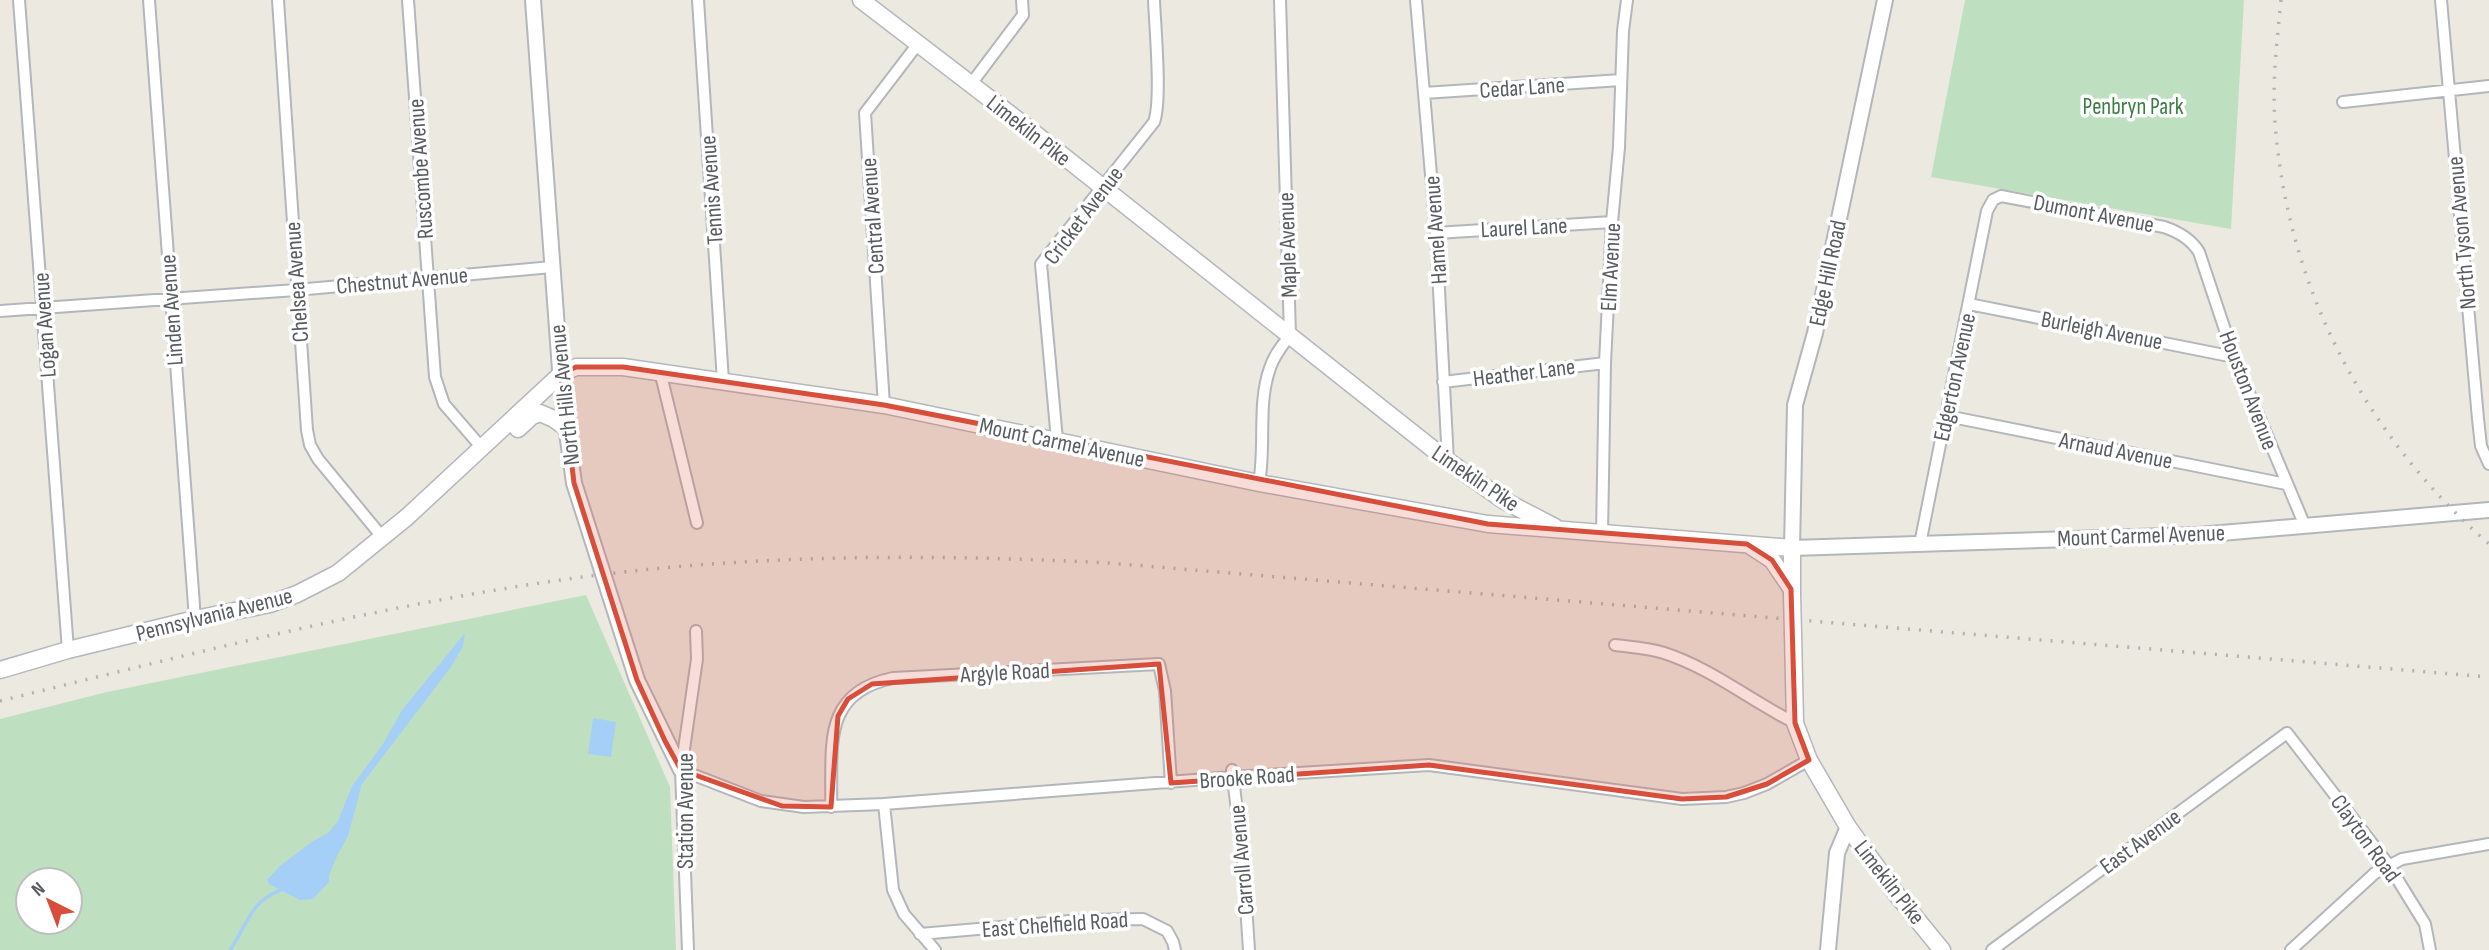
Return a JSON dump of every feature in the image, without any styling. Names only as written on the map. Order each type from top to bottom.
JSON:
[{"type":"main road","name":"Limekiln Pike","points":[[861,0],[1448,461],[1503,500],[1563,531],[1792,548],[1795,723],[1808,760],[1848,827],[1897,895],[1942,950]]},
{"type":"main road","name":"Mount Carmel Avenue","points":[[561,374],[572,368],[586,366],[660,371],[884,405],[1259,483],[1488,524],[1563,531]]},
{"type":"main road","name":"Pennsylvania Avenue","points":[[0,670],[68,650],[270,604],[297,594],[338,573],[383,538],[561,374]]},
{"type":"main road","points":[[482,448],[506,439],[532,416],[540,413],[565,427]]},
{"type":"main road","points":[[1747,544],[1772,560],[1792,592]]},
{"type":"street","name":"Logan Avenue","points":[[19,0],[68,650]]},
{"type":"street","name":"Linden Avenue","points":[[149,0],[195,619]]},
{"type":"street","name":"Chelsea Avenue","points":[[278,0],[296,290],[310,445],[318,459],[383,538]]},
{"type":"street","name":"Ruscombe Avenue","points":[[408,0],[437,388],[444,404],[482,448]]},
{"type":"street","name":"North Hills Avenue","points":[[533,0],[565,427],[574,482],[644,697],[681,771]]},
{"type":"street","name":"Tennis Avenue","points":[[698,0],[723,381]]},
{"type":"street","points":[[971,84],[1023,15],[1022,0]]},
{"type":"street","name":"Cricket Avenue","points":[[1057,440],[1041,264],[1152,127],[1157,115],[1154,0]]},
{"type":"street","name":"Maple Avenue","points":[[1280,0],[1290,335]]},
{"type":"street","name":"Hamel Avenue","points":[[1416,0],[1437,233],[1448,461]]},
{"type":"street","name":"Elm Avenue","points":[[1602,534],[1605,363],[1612,222],[1619,147],[1623,31],[1627,0]]},
{"type":"street","name":"Edge Hill Road","points":[[1792,548],[1795,405],[1815,333],[1885,0]]},
{"type":"street","name":"North Tyson Avenue","points":[[2441,0],[2478,419],[2481,446],[2489,464]]},
{"type":"street","name":"Central Avenue","points":[[884,405],[865,113],[917,45]]},
{"type":"street","name":"Cedar Lane","points":[[1424,93],[1621,80]]},
{"type":"street","points":[[2343,102],[2489,86]]},
{"type":"street","name":"Dumont Avenue","points":[[1987,211],[1993,200],[2001,196],[2024,199],[2164,227],[2185,237],[2199,253]]},
{"type":"street","name":"Edgerton Avenue","points":[[1920,544],[1987,211]]},
{"type":"street","name":"Laurel Lane","points":[[1437,233],[1612,222]]},
{"type":"street","name":"Houston Avenue","points":[[2199,253],[2234,356],[2305,526]]},
{"type":"street","name":"Chestnut Avenue","points":[[0,311],[296,290],[552,267]]},
{"type":"street","name":"Burleigh Avenue","points":[[1969,304],[2234,356]]},
{"type":"street","points":[[1259,483],[1263,462],[1264,390],[1276,354],[1290,335]]},
{"type":"street","name":"Heather Lane","points":[[1443,382],[1605,363]]},
{"type":"street","points":[[660,371],[697,523]]},
{"type":"street","name":"Arnaud Avenue","points":[[1947,416],[2286,484]]},
{"type":"street","name":"Mount Carmel Avenue","points":[[1792,548],[2198,535],[2489,510]]},
{"type":"street","name":"Station Avenue","points":[[688,950],[681,771],[697,659],[696,631]]},
{"type":"street","points":[[1615,645],[1660,651],[1698,666],[1795,723]]},
{"type":"street","name":"Argyle Road","points":[[831,807],[833,747],[841,708],[863,688],[893,678],[1159,664],[1165,691],[1171,783]]},
{"type":"street","name":"Clayton Road","points":[[2287,733],[2388,864],[2425,924],[2430,950]]},
{"type":"street","name":"East Avenue","points":[[1992,950],[2287,733]]},
{"type":"street","name":"Brooke Road","points":[[681,771],[761,801],[782,806],[884,804],[1171,783],[1233,774],[1429,765],[1682,799],[1703,799],[1744,793],[1767,784],[1808,760]]},
{"type":"street","name":"Carroll Avenue","points":[[1233,774],[1243,859],[1249,950]]},
{"type":"street","points":[[884,804],[893,890],[904,914],[935,950]]},
{"type":"street","points":[[1828,950],[1837,853],[1848,827]]},
{"type":"street","points":[[2291,950],[2388,864],[2402,859],[2489,844]]},
{"type":"street","name":"East Chelfield Road","points":[[920,933],[1082,920],[1143,919],[1167,931],[1175,950]]},
{"type":"highlighted area","points":[[576,367],[623,367],[884,405],[1488,524],[1747,544],[1772,560],[1791,589],[1795,723],[1809,760],[1767,784],[1726,797],[1682,799],[1429,765],[1171,783],[1159,664],[872,684],[848,699],[838,716],[831,807],[782,806],[681,770],[665,741],[637,680],[574,483],[561,374]]},
{"type":"green space","name":"Penbryn Park","points":[[1965,0],[2244,0],[2231,229],[1931,177]]},
{"type":"green space","points":[[586,595],[670,787],[676,950],[0,950],[0,719],[107,692]]},
{"type":"water","points":[[465,633],[463,646],[451,667],[362,784],[348,836],[336,858],[329,882],[313,899],[300,900],[269,884],[267,880],[281,865],[328,833],[338,821],[352,786],[383,744],[402,710]]},
{"type":"water","points":[[593,718],[616,722],[611,757],[588,754]]},
{"type":"waterway","points":[[230,950],[256,907],[281,890]]},
{"type":"railway","points":[[2281,0],[2275,77],[2275,122],[2283,183],[2296,242],[2315,300],[2340,354],[2370,407],[2405,456],[2445,502],[2489,544]]},
{"type":"railway","points":[[0,701],[293,630],[515,587],[590,576],[720,563],[914,557],[1109,563],[2489,677]]}]
